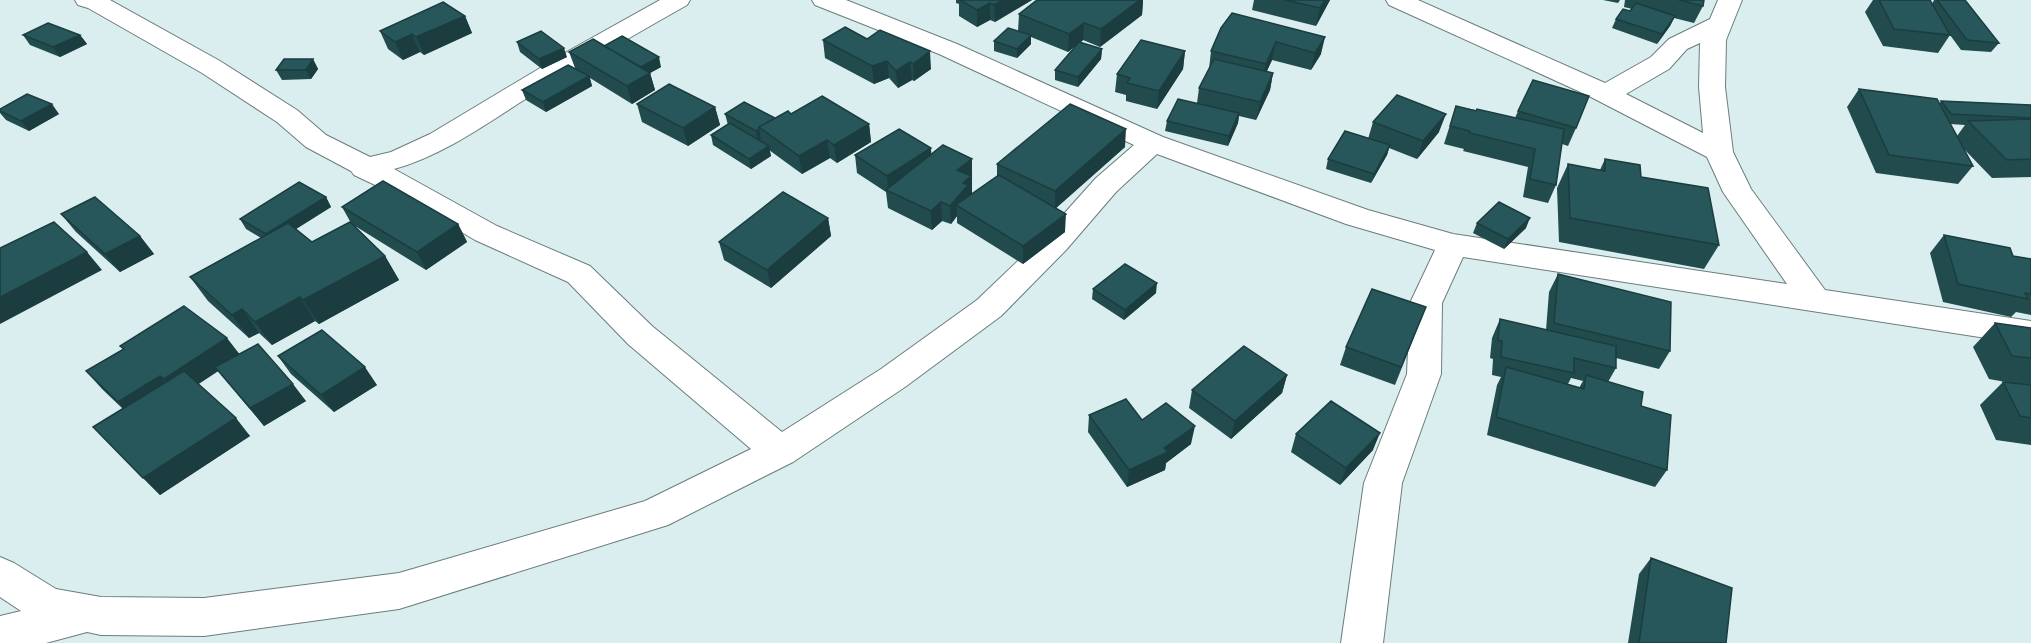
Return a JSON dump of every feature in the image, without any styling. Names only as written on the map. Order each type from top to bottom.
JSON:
[{"type":"street","points":[[87,0],[96,2],[211,67],[286,117],[316,141],[364,168],[421,195],[486,233],[579,274],[640,335],[780,452]]},
{"type":"street","points":[[364,168],[401,158],[440,140],[581,54],[678,0]]},
{"type":"street","points":[[824,0],[948,49],[1154,143],[1356,217],[1453,245],[2031,333]]},
{"type":"street","points":[[1398,0],[1606,94],[1719,152]]},
{"type":"street","points":[[1606,94],[1660,63],[1678,44],[1726,11]]},
{"type":"street","points":[[1726,11],[1713,40],[1712,87],[1719,152],[1738,192],[1814,299]]},
{"type":"street","points":[[0,575],[48,606],[101,616],[204,617],[399,591],[654,514],[780,452],[893,378],[989,308],[1055,243],[1106,185],[1154,143]]},
{"type":"street","points":[[1362,643],[1383,483],[1424,374],[1426,303],[1453,245]]},
{"type":"street","points":[[0,635],[91,614]]},
{"type":"building","points":[[960,0],[1003,0],[994,5],[990,3],[977,10]]},
{"type":"building","points":[[1037,0],[1140,0],[1101,29],[1084,23],[1069,34],[1019,14]]},
{"type":"building","points":[[1285,0],[1325,0],[1320,8]]},
{"type":"building","points":[[1679,0],[1704,0],[1703,6]]},
{"type":"building","points":[[1879,0],[1930,0],[1950,35],[1894,29]]},
{"type":"building","points":[[1937,0],[1965,0],[1999,43],[1967,40]]},
{"type":"building","points":[[443,2],[465,16],[416,37],[412,34],[395,42],[380,31]]},
{"type":"building","points":[[1636,3],[1675,16],[1662,34],[1616,19],[1623,9],[1630,11]]},
{"type":"building","points":[[1232,13],[1325,37],[1315,53],[1276,42],[1266,64],[1211,51],[1221,28]]},
{"type":"building","points":[[48,23],[80,35],[53,47],[23,35]]},
{"type":"building","points":[[845,27],[867,39],[880,30],[930,51],[913,64],[910,62],[896,71],[887,61],[872,66],[823,40]]},
{"type":"building","points":[[1008,28],[1031,35],[1017,49],[994,41]]},
{"type":"building","points":[[541,31],[564,48],[539,59],[517,42]]},
{"type":"building","points":[[622,36],[659,57],[641,67],[604,46]]},
{"type":"building","points":[[593,39],[650,73],[627,86],[569,52]]},
{"type":"building","points":[[1141,40],[1185,51],[1159,91],[1127,83],[1130,78],[1117,74]]},
{"type":"building","points":[[1079,42],[1102,49],[1078,77],[1055,70]]},
{"type":"building","points":[[284,59],[313,59],[306,70],[276,70]]},
{"type":"building","points":[[1214,59],[1273,73],[1260,102],[1199,88]]},
{"type":"building","points":[[568,65],[589,76],[543,102],[522,90]]},
{"type":"building","points":[[1533,80],[1589,96],[1576,128],[1518,111]]},
{"type":"building","points":[[669,84],[715,107],[683,128],[637,104]]},
{"type":"building","points":[[1859,89],[1937,99],[1973,166],[1889,155]]},
{"type":"building","points":[[27,94],[52,104],[21,121],[0,111],[0,109]]},
{"type":"building","points":[[1397,95],[1446,114],[1423,141],[1373,122]]},
{"type":"building","points":[[822,96],[869,124],[834,145],[827,140],[799,156],[759,127],[788,111],[791,114]]},
{"type":"building","points":[[1178,99],[1239,113],[1229,136],[1167,121]]},
{"type":"building","points":[[1941,101],[2031,105],[2031,118],[1951,114]]},
{"type":"building","points":[[744,102],[775,118],[756,131],[725,114]]},
{"type":"building","points":[[1070,104],[1126,129],[1055,191],[997,164]]},
{"type":"building","points":[[1456,106],[1564,129],[1556,185],[1530,179],[1535,149],[1450,126]]},
{"type":"building","points":[[2031,119],[2031,159],[2007,160],[1968,121]]},
{"type":"building","points":[[730,123],[769,146],[749,159],[711,135]]},
{"type":"building","points":[[899,129],[931,148],[887,176],[855,155]]},
{"type":"building","points":[[1345,131],[1390,145],[1374,174],[1328,159]]},
{"type":"building","points":[[943,145],[972,159],[957,170],[971,176],[963,183],[968,185],[950,206],[941,202],[931,211],[886,190]]},
{"type":"building","points":[[1605,159],[1640,165],[1641,177],[1708,188],[1719,245],[1570,218],[1568,164],[1605,171]]},
{"type":"building","points":[[999,175],[1066,214],[1023,246],[956,205]]},
{"type":"building","points":[[383,181],[458,224],[417,252],[342,207]]},
{"type":"building","points":[[299,182],[326,197],[266,234],[240,219]]},
{"type":"building","points":[[783,192],[828,218],[767,270],[719,242]]},
{"type":"building","points":[[95,197],[140,236],[105,254],[61,214]]},
{"type":"building","points":[[1499,202],[1530,218],[1508,239],[1477,223]]},
{"type":"building","points":[[54,222],[87,252],[0,297],[0,248]]},
{"type":"building","points":[[350,222],[385,256],[303,300],[300,297],[255,322],[242,309],[232,315],[190,277],[288,223],[312,242]]},
{"type":"building","points":[[1944,235],[2010,248],[2013,256],[2031,259],[2031,294],[2025,293],[2028,299],[1958,284]]},
{"type":"building","points":[[1125,264],[1157,283],[1125,310],[1093,289]]},
{"type":"building","points":[[1558,274],[1671,302],[1670,351],[1554,323]]},
{"type":"building","points":[[1372,289],[1426,307],[1401,367],[1346,347]]},
{"type":"building","points":[[184,306],[227,338],[164,379],[160,376],[118,402],[86,371],[124,349],[120,346]]},
{"type":"building","points":[[1500,319],[1616,346],[1616,368],[1574,358],[1574,373],[1501,357],[1502,341],[1498,340]]},
{"type":"building","points":[[1995,323],[2031,328],[2031,358],[2012,356]]},
{"type":"building","points":[[322,330],[365,367],[321,395],[278,356]]},
{"type":"building","points":[[258,344],[293,384],[250,408],[215,367]]},
{"type":"building","points":[[1244,346],[1287,375],[1235,421],[1192,390]]},
{"type":"building","points":[[1506,367],[1584,389],[1586,375],[1643,392],[1641,406],[1671,415],[1667,470],[1496,417]]},
{"type":"building","points":[[184,371],[236,418],[143,478],[93,427]]},
{"type":"building","points":[[2003,382],[2031,385],[2031,418],[2020,416]]},
{"type":"building","points":[[1126,399],[1142,420],[1166,403],[1195,426],[1164,448],[1168,452],[1129,470],[1089,415]]},
{"type":"building","points":[[1331,401],[1380,433],[1346,468],[1296,434]]},
{"type":"building","points":[[1651,558],[1732,588],[1726,643],[1639,643]]}]
